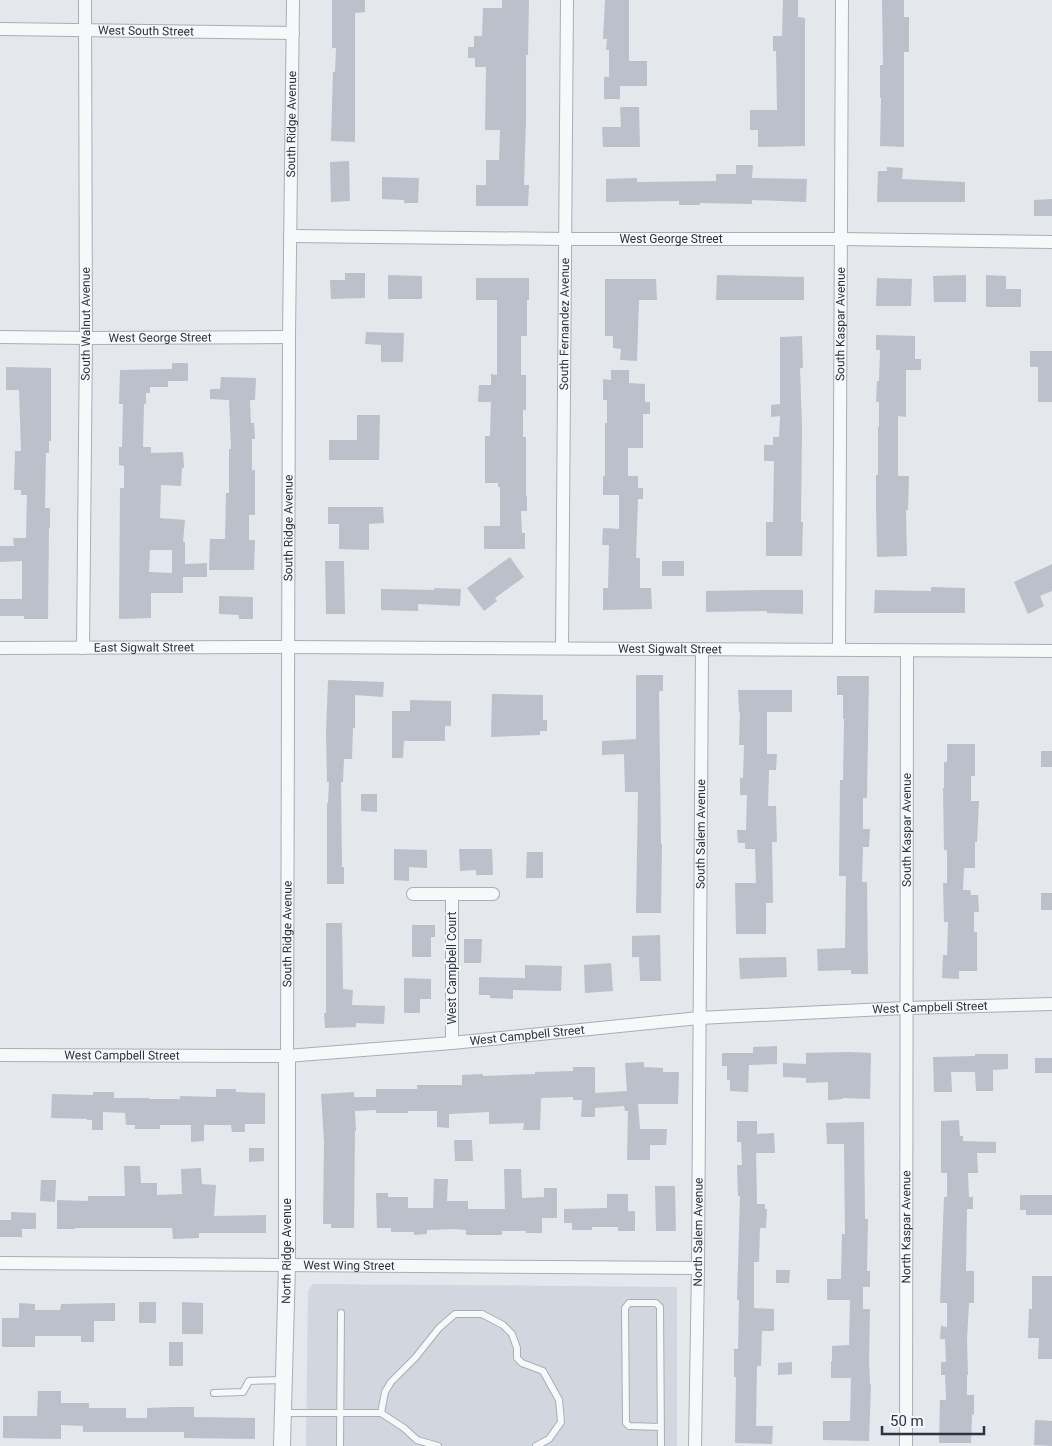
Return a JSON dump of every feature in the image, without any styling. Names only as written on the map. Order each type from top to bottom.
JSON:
[{"type":"street","name":"South Walnut Avenue","points":[[83,648],[86,338],[84,0]]},
{"type":"street","name":"South Ridge Avenue","points":[[287,1056],[289,337],[293,0]]},
{"type":"street","name":"South Fernandez Avenue","points":[[562,648],[567,0]]},
{"type":"street","name":"South Kaspar Avenue","points":[[839,649],[842,0]]},
{"type":"street","name":"West South Street","points":[[0,29],[293,33]]},
{"type":"street","name":"West George Street","points":[[290,236],[1052,242]]},
{"type":"street","name":"West George Street","points":[[0,337],[289,337]]},
{"type":"street","name":"West Sigwalt Street","points":[[288,647],[1052,651]]},
{"type":"street","name":"East Sigwalt Street","points":[[0,648],[288,647]]},
{"type":"street","name":"South Salem Avenue","points":[[699,1018],[702,650]]},
{"type":"street","name":"South Kaspar Avenue","points":[[906,1008],[907,651]]},
{"type":"street","name":"West Campbell Court","points":[[413,894],[492,894]]},
{"type":"street","name":"West Campbell Court","points":[[452,894],[452,1042]]},
{"type":"street","name":"West Campbell Street","points":[[0,1054],[287,1056],[699,1018],[906,1008],[1052,1004]]},
{"type":"street","name":"North Kaspar Avenue","points":[[906,1008],[906,1446]]},
{"type":"street","name":"North Salem Avenue","points":[[695,1446],[699,1018]]},
{"type":"street","name":"North Ridge Avenue","points":[[282,1446],[287,1265],[287,1056]]},
{"type":"street","name":"West Wing Street","points":[[0,1263],[698,1268]]},
{"type":"lane","points":[[661,1427],[629,1426],[626,1423],[625,1308],[629,1303],[656,1303],[660,1307],[661,1427],[661,1446]]},
{"type":"lane","points":[[340,1446],[341,1313]]},
{"type":"lane","points":[[380,1413],[385,1392],[390,1382],[416,1358],[439,1328],[456,1314],[482,1314],[503,1325],[512,1334],[517,1348],[517,1358],[522,1363],[543,1371],[559,1400],[561,1422],[549,1439],[536,1446]]},
{"type":"lane","points":[[214,1393],[243,1392],[249,1381],[284,1380]]},
{"type":"lane","points":[[283,1413],[380,1413],[404,1428],[417,1440],[438,1446]]},
{"type":"shaded area","points":[[313,1284],[677,1287],[677,1446],[306,1446],[308,1291]]},
{"type":"building","points":[[332,0],[365,0],[365,12],[355,13],[355,142],[331,141],[333,72],[335,72],[336,48],[332,48]]},
{"type":"building","points":[[502,0],[529,0],[528,55],[526,55],[524,185],[529,185],[528,206],[476,206],[476,185],[486,185],[486,160],[499,160],[500,130],[485,130],[486,67],[475,67],[475,58],[468,58],[468,47],[474,47],[474,36],[482,36],[483,8],[502,8]]},
{"type":"building","points":[[605,0],[629,0],[629,61],[647,61],[647,86],[620,86],[620,99],[604,99],[604,77],[609,77],[609,50],[606,50],[607,39],[603,39]]},
{"type":"building","points":[[783,0],[798,0],[798,17],[805,18],[805,146],[758,147],[758,130],[750,130],[750,110],[777,110],[776,51],[773,51],[773,36],[782,36]]},
{"type":"building","points":[[882,0],[904,0],[904,17],[909,17],[909,52],[904,52],[904,147],[880,146],[880,65],[883,65]]},
{"type":"building","points":[[620,107],[639,107],[640,147],[603,147],[602,127],[621,127]]},
{"type":"building","points":[[349,161],[350,201],[331,202],[330,162]]},
{"type":"building","points":[[736,165],[753,165],[752,178],[807,179],[806,202],[752,200],[752,204],[700,203],[700,205],[679,205],[679,201],[606,202],[606,179],[637,178],[637,182],[716,181],[716,174],[736,174]]},
{"type":"building","points":[[887,167],[903,168],[902,179],[965,182],[965,202],[877,202],[878,171],[887,171]]},
{"type":"building","points":[[382,177],[419,178],[418,203],[404,203],[404,200],[382,199]]},
{"type":"building","points":[[1052,199],[1052,216],[1034,216],[1034,200]]},
{"type":"building","points":[[345,273],[365,273],[365,298],[331,299],[330,280],[345,280]]},
{"type":"building","points":[[388,275],[422,276],[422,299],[388,299]]},
{"type":"building","points":[[717,275],[804,277],[804,300],[716,300]]},
{"type":"building","points":[[966,275],[966,302],[934,302],[933,276]]},
{"type":"building","points":[[986,275],[1006,276],[1006,289],[1021,289],[1021,307],[986,307]]},
{"type":"building","points":[[476,278],[529,278],[527,336],[521,336],[521,375],[526,375],[526,410],[523,410],[523,437],[526,437],[527,511],[521,511],[522,533],[525,533],[525,549],[484,549],[484,526],[500,526],[500,487],[498,487],[498,483],[485,483],[485,436],[490,436],[491,402],[478,402],[479,385],[491,385],[491,374],[497,375],[497,300],[476,300]]},
{"type":"building","points":[[877,278],[912,279],[911,306],[876,306]]},
{"type":"building","points":[[605,279],[656,279],[657,300],[639,300],[637,361],[620,360],[621,349],[613,348],[613,336],[605,336]]},
{"type":"building","points":[[366,332],[404,333],[403,362],[381,362],[381,345],[365,344]]},
{"type":"building","points":[[876,335],[915,336],[915,359],[921,359],[921,370],[906,370],[906,417],[898,416],[898,476],[909,476],[908,510],[906,510],[907,556],[877,557],[876,475],[878,475],[879,402],[876,402],[880,350],[876,350]]},
{"type":"building","points":[[802,336],[803,368],[800,368],[802,556],[766,556],[766,522],[773,522],[774,461],[764,461],[764,445],[773,445],[773,437],[779,437],[780,416],[771,417],[771,405],[780,404],[780,337]]},
{"type":"building","points":[[1030,351],[1052,351],[1052,402],[1038,402],[1038,367],[1030,367]]},
{"type":"building","points":[[172,363],[188,363],[188,381],[168,381],[168,387],[150,387],[150,393],[146,393],[146,404],[144,404],[143,447],[151,447],[151,453],[183,452],[184,468],[182,468],[181,486],[161,485],[160,518],[185,520],[183,542],[185,542],[185,564],[207,563],[207,577],[183,577],[183,593],[151,593],[151,618],[119,619],[120,488],[124,488],[124,466],[119,465],[119,447],[122,447],[123,404],[119,404],[120,370],[172,369]],"holes":[[[150,550],[172,550],[172,573],[149,572]]]},
{"type":"building","points":[[6,367],[51,368],[51,441],[49,441],[49,453],[46,453],[45,508],[50,508],[48,619],[0,616],[0,599],[22,599],[22,561],[0,562],[0,546],[14,546],[13,538],[26,538],[27,495],[21,495],[21,490],[14,490],[15,451],[21,451],[19,390],[6,390]]},
{"type":"building","points":[[611,370],[629,370],[629,383],[645,384],[645,402],[650,402],[650,414],[643,414],[643,448],[628,448],[628,476],[638,476],[638,488],[643,488],[643,499],[638,499],[636,558],[640,558],[640,588],[651,588],[652,609],[603,610],[603,588],[608,588],[609,545],[602,545],[603,528],[619,529],[619,495],[603,495],[607,400],[603,400],[603,379],[611,380]]},
{"type":"building","points":[[221,377],[256,378],[255,400],[250,400],[251,423],[254,423],[255,439],[252,439],[252,470],[255,470],[255,515],[249,515],[249,540],[255,540],[254,570],[209,570],[210,539],[225,539],[226,493],[229,493],[229,449],[231,449],[229,400],[210,399],[210,389],[220,389]]},
{"type":"building","points":[[357,415],[380,415],[379,460],[329,460],[329,440],[357,440]]},
{"type":"building","points":[[328,507],[383,507],[384,523],[369,524],[369,550],[339,549],[339,524],[328,524]]},
{"type":"building","points":[[510,557],[524,577],[495,598],[497,601],[484,611],[467,588]]},
{"type":"building","points":[[325,561],[344,561],[345,614],[326,614]]},
{"type":"building","points":[[662,561],[684,561],[684,576],[662,576]]},
{"type":"building","points":[[1052,564],[1052,591],[1040,596],[1044,606],[1028,614],[1014,582]]},
{"type":"building","points":[[931,587],[965,588],[965,613],[874,613],[875,590],[931,591]]},
{"type":"building","points":[[434,588],[461,589],[460,606],[418,604],[418,611],[381,610],[381,589],[434,590]]},
{"type":"building","points":[[803,590],[803,614],[767,613],[767,611],[706,612],[706,591]]},
{"type":"building","points":[[219,596],[253,597],[253,619],[239,619],[239,615],[219,614]]},
{"type":"building","points":[[636,675],[663,675],[663,691],[659,691],[662,844],[661,913],[636,913],[638,792],[625,792],[624,754],[602,755],[602,741],[636,739]]},
{"type":"building","points":[[837,676],[869,676],[867,798],[863,798],[863,829],[870,829],[869,847],[863,847],[862,882],[867,882],[868,974],[851,974],[851,970],[818,971],[817,949],[845,948],[846,876],[839,876],[840,780],[843,780],[844,719],[843,695],[837,695]]},
{"type":"building","points":[[328,680],[384,682],[383,697],[355,695],[355,728],[353,728],[352,759],[344,759],[343,782],[341,782],[344,884],[327,884],[327,803],[329,782],[327,782],[326,732]]},
{"type":"building","points":[[738,690],[792,690],[792,712],[767,712],[767,754],[777,754],[776,770],[769,770],[768,806],[776,806],[777,842],[772,842],[773,903],[766,903],[766,934],[736,934],[735,883],[756,883],[755,849],[745,849],[745,843],[738,843],[737,830],[746,830],[747,795],[740,795],[740,778],[743,778],[744,745],[739,745],[740,712]]},
{"type":"building","points":[[492,694],[543,695],[543,720],[547,720],[547,731],[540,731],[540,735],[491,737]]},
{"type":"building","points":[[410,700],[451,701],[451,726],[445,726],[445,741],[404,741],[403,758],[392,758],[392,711],[410,711]]},
{"type":"building","points":[[947,744],[975,744],[975,776],[971,776],[971,801],[979,801],[977,842],[975,842],[975,868],[964,868],[963,890],[970,890],[971,895],[978,895],[979,912],[974,912],[974,932],[977,932],[977,971],[959,971],[959,979],[942,978],[943,955],[947,955],[948,922],[944,922],[943,883],[947,883],[947,850],[944,850],[943,788],[944,762],[947,762]]},
{"type":"building","points":[[1041,751],[1052,751],[1052,767],[1041,767]]},
{"type":"building","points":[[361,794],[377,794],[377,812],[361,811]]},
{"type":"building","points":[[394,849],[427,850],[427,868],[409,867],[409,881],[394,880]]},
{"type":"building","points":[[459,849],[492,849],[493,875],[476,875],[476,870],[460,871]]},
{"type":"building","points":[[527,852],[543,852],[543,878],[526,878]]},
{"type":"building","points":[[1041,893],[1052,893],[1052,910],[1041,910]]},
{"type":"building","points":[[326,923],[342,923],[343,989],[353,990],[352,1005],[385,1006],[384,1024],[356,1023],[356,1027],[325,1028]]},
{"type":"building","points":[[412,925],[435,925],[435,937],[431,937],[431,957],[412,957]]},
{"type":"building","points":[[660,935],[661,981],[640,981],[639,957],[632,957],[632,936]]},
{"type":"building","points":[[464,939],[482,939],[481,963],[464,963]]},
{"type":"building","points":[[786,957],[787,977],[740,979],[739,958]]},
{"type":"building","points":[[611,963],[613,991],[585,993],[584,965]]},
{"type":"building","points":[[525,965],[562,966],[561,991],[513,990],[513,999],[490,998],[490,995],[479,995],[479,977],[525,978]]},
{"type":"building","points":[[404,978],[431,979],[431,999],[420,999],[420,1013],[404,1013]]},
{"type":"building","points":[[777,1046],[777,1064],[749,1065],[748,1092],[730,1091],[730,1080],[727,1080],[727,1066],[722,1066],[722,1053],[753,1053],[753,1047]]},
{"type":"building","points":[[806,1053],[871,1053],[870,1099],[843,1098],[828,1100],[828,1082],[806,1083],[806,1078],[783,1077],[783,1063],[806,1064]]},
{"type":"building","points":[[975,1054],[1008,1054],[1008,1069],[993,1070],[993,1091],[976,1091],[975,1072],[951,1072],[952,1092],[934,1092],[933,1057],[975,1056]]},
{"type":"building","points":[[1035,1058],[1052,1058],[1052,1073],[1035,1073]]},
{"type":"building","points":[[644,1062],[644,1067],[663,1068],[663,1072],[679,1072],[678,1104],[638,1104],[640,1129],[667,1129],[666,1145],[650,1145],[650,1160],[627,1160],[628,1111],[625,1111],[624,1106],[595,1108],[595,1117],[581,1117],[582,1100],[573,1100],[573,1097],[541,1098],[540,1130],[523,1130],[524,1123],[489,1124],[489,1112],[449,1114],[449,1128],[437,1127],[437,1111],[376,1113],[376,1110],[355,1111],[354,1228],[331,1228],[331,1224],[323,1224],[324,1142],[321,1094],[354,1092],[354,1097],[376,1097],[376,1089],[417,1089],[417,1085],[462,1085],[462,1075],[535,1074],[535,1072],[573,1071],[573,1067],[595,1067],[595,1093],[627,1091],[625,1063]]},
{"type":"building","points":[[216,1089],[236,1089],[236,1092],[265,1093],[265,1124],[245,1124],[245,1132],[232,1132],[231,1125],[204,1125],[204,1141],[191,1142],[191,1125],[160,1125],[160,1129],[135,1129],[135,1125],[126,1125],[125,1113],[103,1112],[103,1130],[92,1130],[92,1120],[51,1118],[52,1094],[93,1095],[93,1092],[114,1092],[114,1098],[180,1099],[180,1096],[216,1097]]},
{"type":"building","points":[[959,1120],[960,1136],[963,1136],[963,1141],[996,1142],[996,1153],[977,1153],[978,1173],[968,1173],[969,1197],[973,1197],[973,1209],[967,1209],[966,1271],[974,1271],[974,1303],[969,1303],[967,1340],[967,1395],[974,1395],[971,1443],[939,1443],[940,1400],[946,1400],[945,1375],[941,1375],[941,1362],[946,1362],[945,1339],[940,1339],[941,1326],[947,1327],[947,1303],[940,1303],[944,1197],[947,1197],[947,1173],[941,1173],[941,1121]]},
{"type":"building","points":[[737,1121],[757,1121],[757,1134],[774,1133],[775,1153],[756,1153],[757,1204],[765,1204],[765,1209],[767,1209],[766,1228],[760,1228],[759,1262],[754,1262],[754,1308],[774,1309],[774,1331],[762,1331],[761,1366],[757,1366],[756,1426],[773,1426],[772,1444],[735,1443],[736,1377],[734,1377],[734,1349],[738,1349],[739,1300],[737,1300],[740,1196],[738,1196],[737,1165],[742,1165],[741,1142],[737,1142]]},
{"type":"building","points":[[864,1122],[865,1219],[868,1219],[867,1271],[870,1271],[870,1287],[863,1287],[863,1309],[870,1309],[869,1360],[871,1384],[869,1441],[823,1440],[823,1421],[850,1421],[851,1378],[831,1378],[832,1346],[849,1345],[850,1300],[827,1300],[827,1279],[841,1279],[842,1234],[845,1234],[844,1144],[827,1144],[826,1123]]},
{"type":"building","points":[[454,1140],[472,1140],[473,1161],[455,1161]]},
{"type":"building","points":[[249,1148],[264,1148],[264,1161],[249,1162]]},
{"type":"building","points":[[124,1166],[140,1166],[141,1183],[157,1183],[157,1195],[182,1194],[181,1169],[201,1168],[202,1184],[216,1185],[214,1216],[266,1215],[266,1233],[199,1233],[199,1238],[173,1239],[172,1228],[57,1229],[57,1200],[88,1201],[88,1196],[125,1196]]},
{"type":"building","points":[[504,1169],[521,1169],[522,1198],[544,1197],[544,1188],[557,1188],[557,1218],[542,1218],[542,1233],[502,1231],[502,1235],[466,1235],[466,1230],[453,1229],[427,1230],[427,1234],[414,1235],[414,1232],[391,1232],[391,1228],[377,1228],[376,1193],[388,1193],[388,1197],[408,1197],[408,1208],[433,1208],[434,1179],[448,1179],[447,1201],[468,1201],[468,1209],[505,1209]]},
{"type":"building","points":[[41,1180],[56,1180],[55,1202],[40,1201]]},
{"type":"building","points":[[655,1186],[675,1186],[676,1231],[656,1231]]},
{"type":"building","points":[[607,1194],[628,1194],[628,1211],[635,1211],[635,1231],[618,1231],[618,1227],[592,1227],[592,1230],[572,1230],[572,1223],[564,1223],[564,1209],[607,1208]]},
{"type":"building","points":[[1020,1195],[1052,1195],[1052,1215],[1026,1215],[1026,1210],[1020,1210]]},
{"type":"building","points":[[11,1212],[36,1213],[36,1229],[22,1229],[22,1237],[0,1237],[0,1220],[11,1220]]},
{"type":"building","points":[[776,1270],[790,1270],[789,1283],[776,1283]]},
{"type":"building","points":[[1032,1276],[1052,1276],[1052,1359],[1038,1359],[1039,1338],[1028,1338],[1029,1309],[1032,1309]]},
{"type":"building","points":[[139,1302],[156,1302],[156,1323],[139,1323]]},
{"type":"building","points":[[182,1302],[203,1303],[203,1334],[182,1334]]},
{"type":"building","points":[[19,1303],[35,1304],[35,1310],[60,1310],[61,1304],[115,1303],[115,1321],[94,1321],[94,1342],[81,1342],[81,1336],[35,1336],[35,1347],[2,1347],[2,1318],[19,1318]]},
{"type":"building","points":[[169,1342],[183,1342],[183,1366],[169,1366]]},
{"type":"building","points":[[792,1362],[792,1374],[778,1375],[778,1363]]},
{"type":"building","points":[[38,1391],[61,1391],[61,1403],[89,1403],[89,1408],[126,1408],[126,1418],[147,1418],[147,1408],[194,1407],[194,1417],[255,1418],[255,1439],[184,1438],[184,1432],[83,1432],[83,1426],[61,1425],[61,1439],[3,1438],[3,1416],[37,1416]]},
{"type":"building","points":[[1035,1420],[1052,1421],[1052,1446],[1034,1445]]}]
